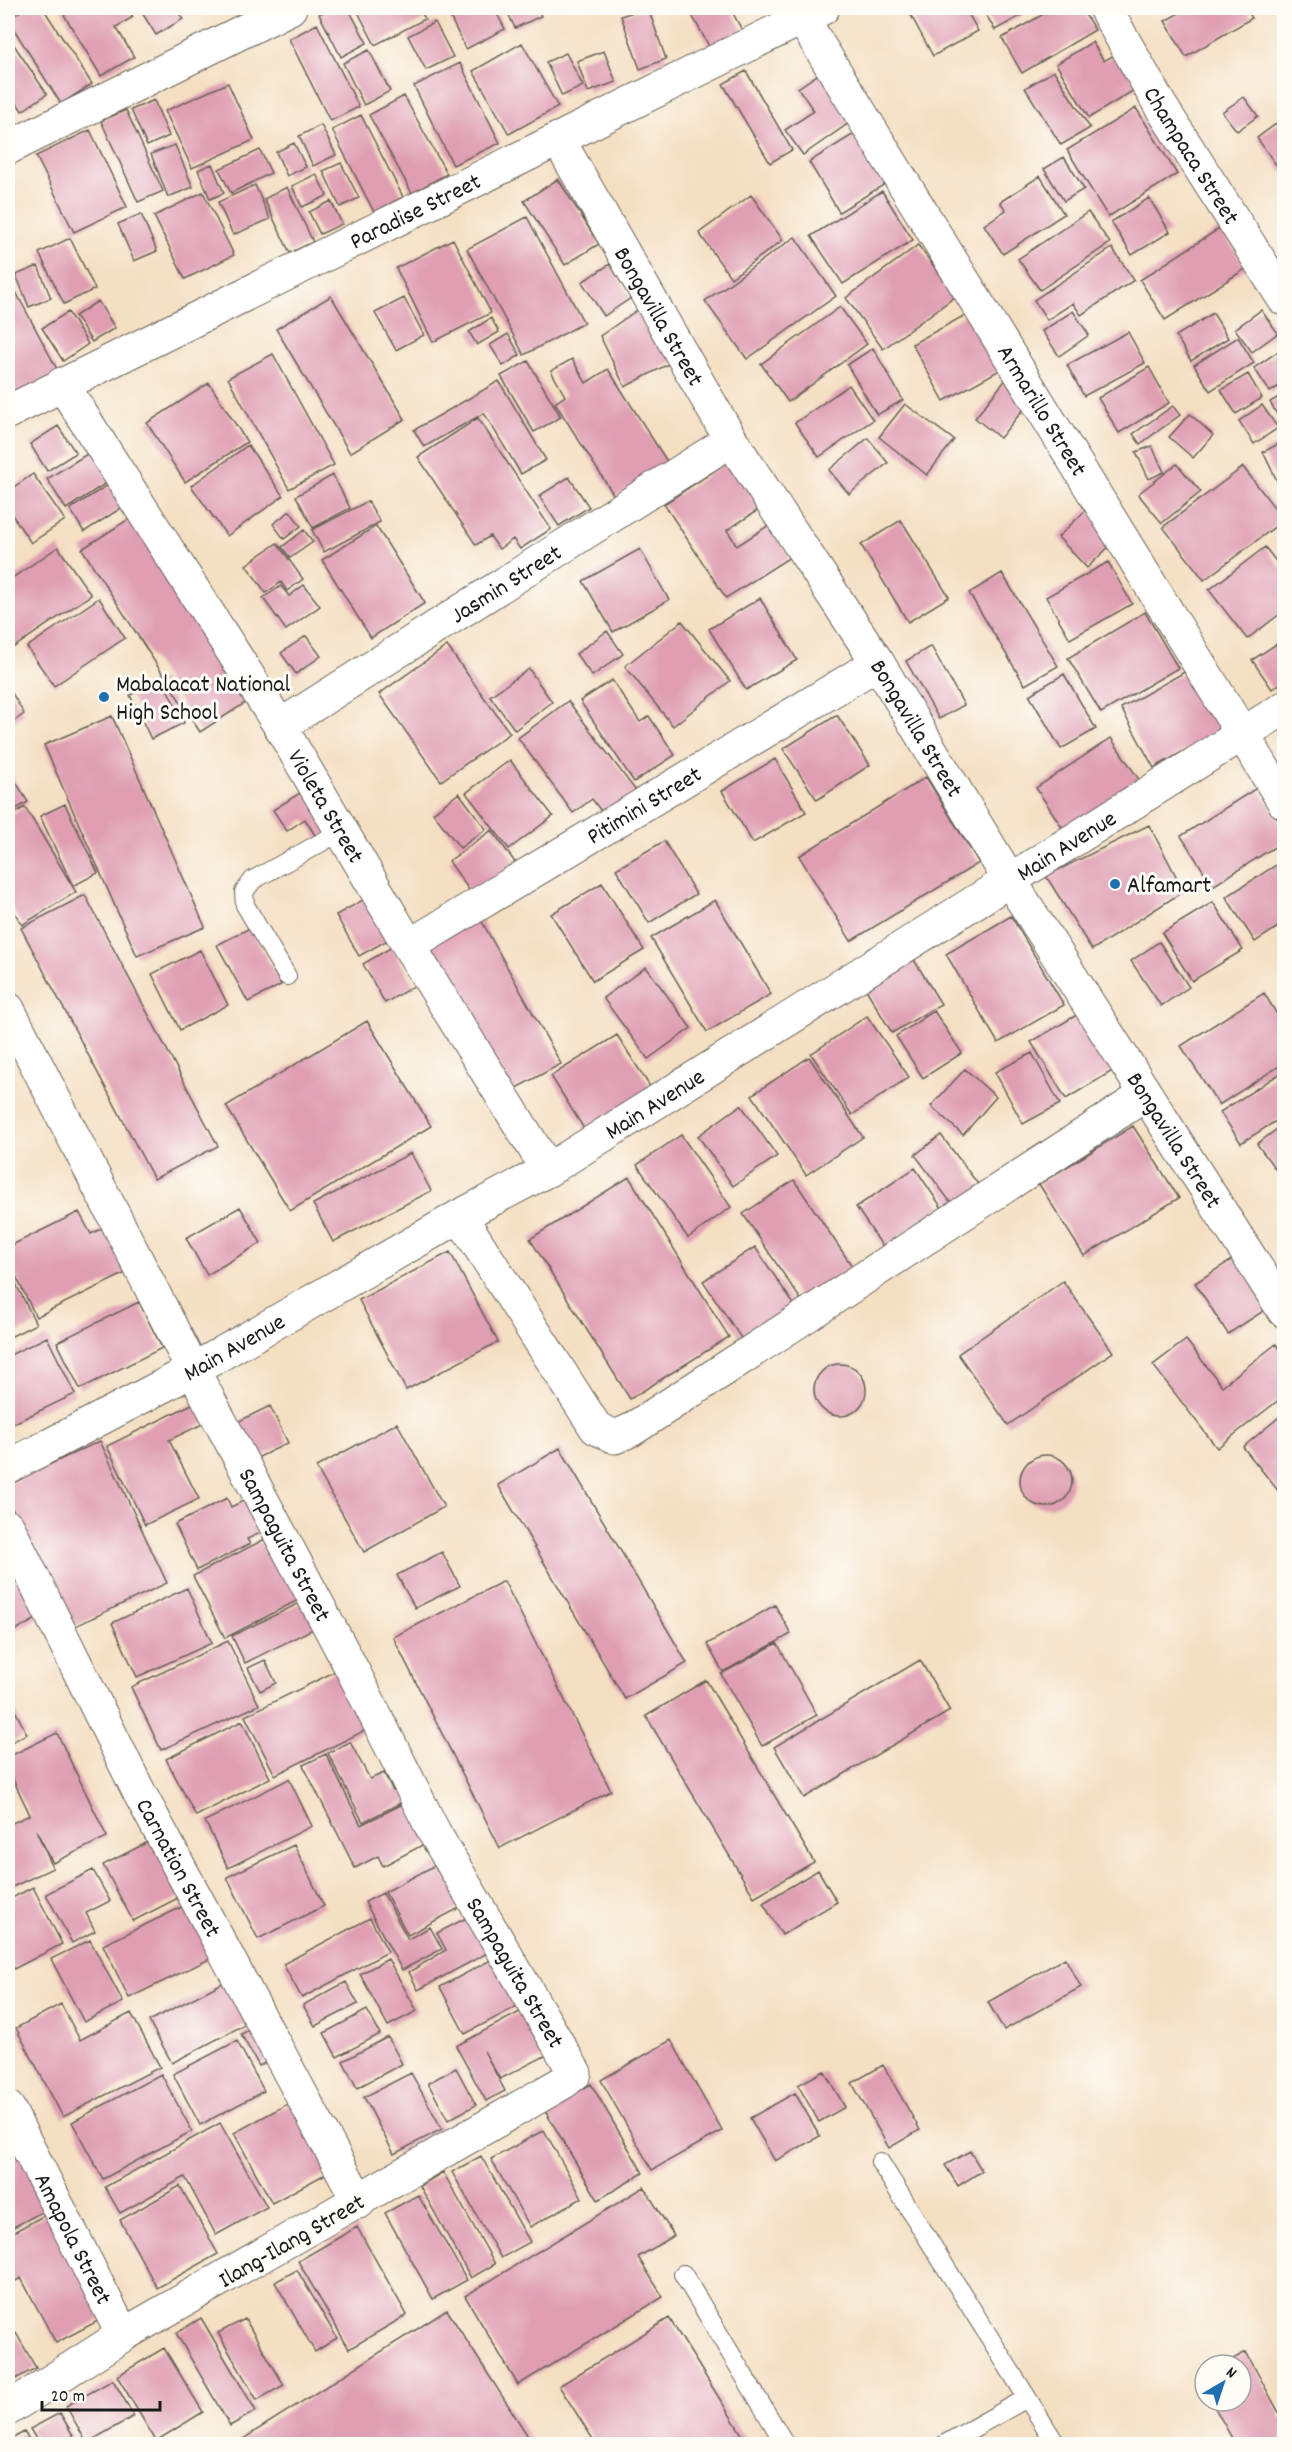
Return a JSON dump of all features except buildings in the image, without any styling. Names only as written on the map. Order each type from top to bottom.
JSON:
[{"type":"street","points":[[8,148],[290,8]]},
{"type":"street","name":"Champaca Street","points":[[1105,8],[1160,105],[1284,299]]},
{"type":"street","name":"Paradise Street","points":[[8,412],[813,13]]},
{"type":"street","name":"Armarillo Street","points":[[813,13],[1284,802]]},
{"type":"street","name":"Bongavilla Street","points":[[558,139],[731,440],[878,663],[1009,879],[1284,1311]]},
{"type":"street","name":"Violeta Street","points":[[62,384],[280,726],[409,946],[548,1170]]},
{"type":"street","name":"Jasmin Street","points":[[280,726],[731,440]]},
{"type":"street","name":"Pitimini Street","points":[[409,946],[878,663]]},
{"type":"street","name":"Main Avenue","points":[[8,1467],[193,1370],[460,1216],[548,1170],[1284,708]]},
{"type":"street","name":"Sampaguita Street","points":[[8,1009],[193,1370],[456,1873],[575,2073]]},
{"type":"street","points":[[460,1216],[596,1428],[615,1437],[631,1430],[1145,1095]]},
{"type":"street","name":"Carnation Street","points":[[8,1527],[139,1792],[359,2202]]},
{"type":"street","name":"Ilang-Ilang Street","points":[[8,2409],[123,2335],[359,2202],[564,2082],[575,2073]]},
{"type":"street","name":"Amapola Street","points":[[8,2108],[123,2335]]},
{"type":"lane","points":[[287,976],[245,905],[244,892],[253,880],[342,831]]},
{"type":"lane","points":[[880,2162],[1056,2445]]},
{"type":"lane","points":[[683,2274],[785,2445]]},
{"type":"lane","points":[[945,2445],[1027,2398]]},
{"type":"place","name":"Mabalacat National High School","points":[[104,697]]},
{"type":"place","name":"Alfamart","points":[[1115,884]]}]
